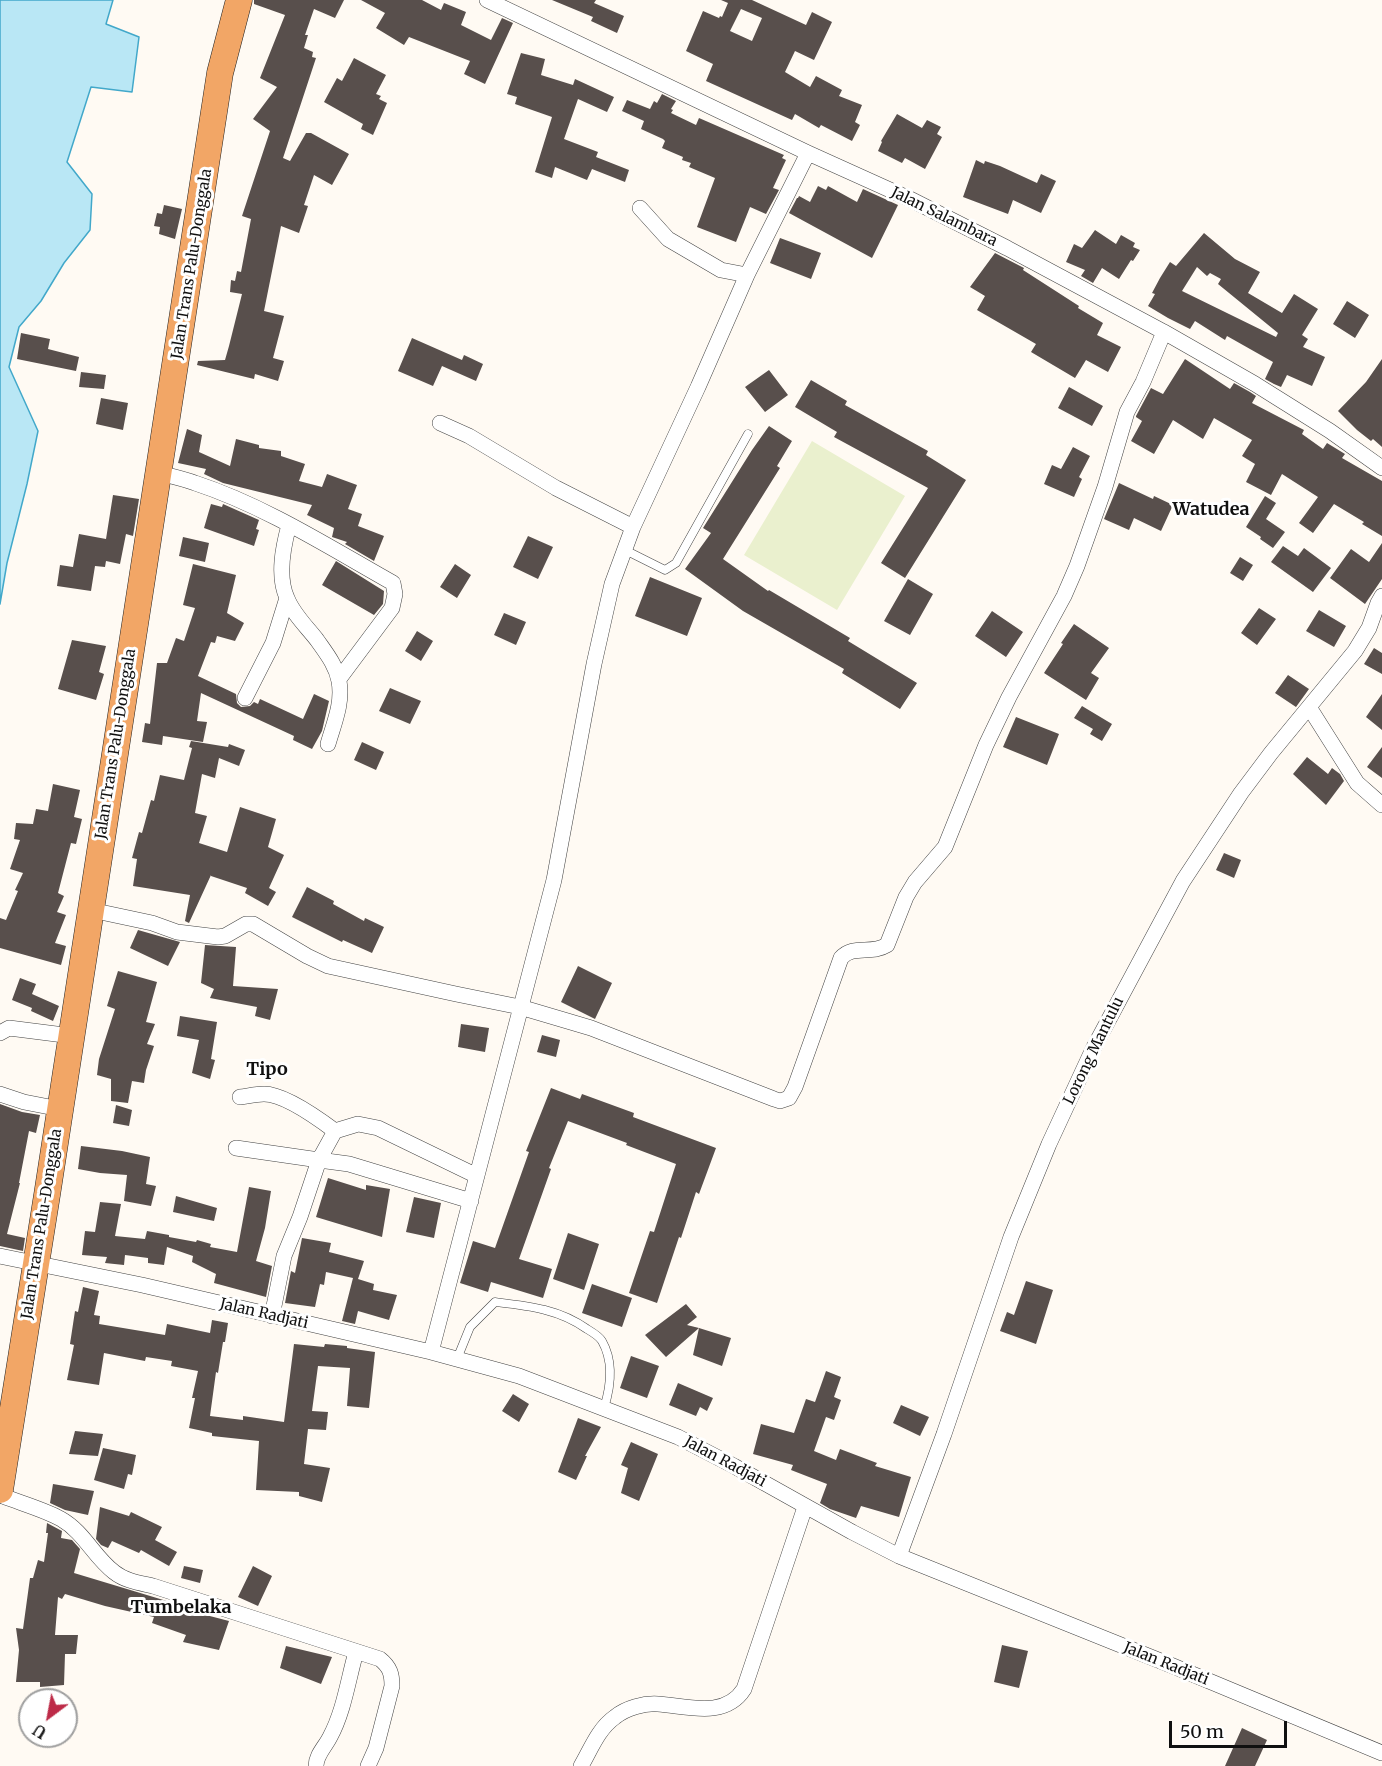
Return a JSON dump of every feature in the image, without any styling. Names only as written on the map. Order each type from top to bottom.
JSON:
[{"type":"highway","name":"Jalan Trans Palu-Donggala","points":[[0,1490],[220,73],[239,0]]},
{"type":"street","name":"Jalan Salambara","points":[[487,0],[1007,248],[1164,332],[1265,390],[1330,431],[1382,468]]},
{"type":"street","points":[[431,1352],[559,856],[594,664],[612,584],[633,527],[747,275],[808,153]]},
{"type":"street","points":[[640,208],[668,239],[721,270],[747,275]]},
{"type":"street","points":[[91,909],[152,923],[177,932],[218,937],[225,936],[246,924],[253,924],[328,966],[520,1007],[591,1028],[774,1100],[789,1098],[841,958],[846,952],[875,951],[887,945],[906,897],[915,882],[945,847],[986,745],[1009,697],[1064,596],[1077,566],[1105,487],[1127,412],[1143,382],[1164,332]]},
{"type":"street","points":[[440,423],[469,436],[556,488],[633,527]]},
{"type":"street","points":[[159,473],[195,483],[289,525],[393,583],[395,594],[392,609],[339,679]]},
{"type":"street","points":[[289,525],[284,544],[283,565],[283,581],[287,598],[334,665],[339,679],[339,707],[328,744]]},
{"type":"street","name":"Lorong Mantulu","points":[[900,1556],[1011,1237],[1049,1144],[1093,1049],[1183,881],[1271,753],[1355,651],[1369,628],[1382,596]]},
{"type":"street","points":[[245,698],[273,642],[287,598]]},
{"type":"street","points":[[1309,707],[1357,783],[1382,805]]},
{"type":"street","points":[[0,1033],[9,1028],[72,1036]]},
{"type":"street","points":[[0,1094],[24,1102],[60,1109]]},
{"type":"street","points":[[240,1097],[266,1094],[275,1097],[310,1113],[335,1131]]},
{"type":"street","points":[[272,1316],[284,1256],[319,1160],[335,1131],[358,1124],[378,1128],[477,1176]]},
{"type":"street","points":[[236,1148],[349,1164],[471,1201]]},
{"type":"street","name":"Jalan Radjati","points":[[0,1256],[142,1285],[431,1352],[519,1376],[678,1437],[900,1556],[1382,1753]]},
{"type":"street","points":[[0,1495],[62,1519],[85,1539],[115,1573],[129,1581],[380,1659],[386,1664],[392,1676],[376,1748],[368,1766]]},
{"type":"street","points":[[581,1766],[602,1730],[616,1715],[642,1705],[657,1704],[695,1710],[725,1705],[737,1699],[744,1689],[805,1507]]},
{"type":"street","points":[[316,1766],[317,1757],[331,1736],[341,1708],[356,1652]]},
{"type":"lane","points":[[625,550],[665,570],[676,563],[748,434]]},
{"type":"lane","points":[[457,1359],[470,1327],[495,1302],[540,1308],[575,1321],[601,1339],[609,1360],[610,1387],[604,1408]]},
{"type":"green space","points":[[812,441],[905,496],[837,610],[744,555]]},
{"type":"water","points":[[0,0],[113,0],[106,24],[139,37],[132,92],[91,87],[67,162],[92,194],[90,230],[64,263],[41,301],[19,327],[9,367],[38,431],[7,563],[0,604]]},
{"type":"building","points":[[254,0],[344,0],[335,18],[314,9],[305,35],[308,35],[304,48],[313,52],[312,57],[316,58],[283,158],[290,161],[306,133],[311,133],[349,154],[332,185],[314,175],[304,205],[308,206],[299,233],[281,226],[264,311],[284,316],[273,358],[284,361],[278,381],[255,374],[254,379],[197,365],[198,361],[225,360],[242,294],[230,292],[231,280],[235,281],[237,271],[241,272],[251,219],[242,216],[270,131],[253,119],[277,87],[260,78],[285,15],[254,4]]},
{"type":"building","points":[[361,0],[422,0],[441,10],[444,3],[466,12],[461,25],[491,40],[502,18],[513,23],[485,84],[464,74],[470,61],[409,37],[404,45],[376,28],[385,13]]},
{"type":"building","points":[[552,0],[596,0],[594,3],[624,16],[617,33],[591,21],[593,17]]},
{"type":"building","points":[[721,0],[752,0],[806,25],[812,12],[832,22],[814,60],[795,51],[785,72],[810,87],[816,76],[842,90],[839,96],[862,105],[855,122],[860,125],[852,141],[821,125],[819,128],[795,114],[792,120],[706,81],[713,64],[686,51],[703,11],[719,18],[722,17],[728,3]],"holes":[[[741,9],[762,18],[752,41],[730,31]]]},
{"type":"building","points":[[521,53],[545,59],[541,75],[573,85],[575,79],[614,97],[607,112],[578,99],[564,139],[598,152],[596,157],[629,170],[625,182],[592,169],[587,180],[555,167],[552,178],[535,172],[552,117],[515,104],[517,97],[507,94]]},
{"type":"building","points":[[354,58],[386,75],[376,94],[381,96],[379,99],[387,103],[373,135],[361,129],[363,124],[324,102],[337,78],[342,81]]},
{"type":"building","points":[[662,94],[676,101],[671,113],[696,125],[699,118],[784,155],[782,158],[786,160],[773,188],[779,190],[766,214],[750,207],[736,242],[697,227],[715,178],[689,167],[691,163],[682,160],[683,157],[662,148],[665,141],[663,139],[641,129],[644,121],[622,111],[627,100],[650,109],[654,101],[657,103]]},
{"type":"building","points":[[897,114],[922,128],[927,120],[941,127],[937,134],[942,137],[925,169],[905,158],[902,163],[878,151],[881,141]]},
{"type":"building","points":[[976,160],[984,164],[985,161],[1000,166],[1037,183],[1041,174],[1056,181],[1041,213],[1013,200],[1008,214],[963,197]]},
{"type":"building","points":[[818,186],[826,190],[828,186],[857,202],[863,189],[898,205],[872,258],[789,213],[799,196],[810,202]]},
{"type":"building","points":[[164,205],[182,209],[175,239],[159,234],[160,227],[154,226],[157,213],[162,214]]},
{"type":"building","points":[[1095,230],[1116,244],[1121,235],[1135,243],[1133,247],[1140,250],[1119,279],[1102,268],[1093,283],[1081,276],[1085,270],[1066,262],[1074,244],[1082,248]]},
{"type":"building","points":[[1204,233],[1235,259],[1260,272],[1248,293],[1282,313],[1294,294],[1318,309],[1302,335],[1308,339],[1303,347],[1325,357],[1312,386],[1287,375],[1281,387],[1274,384],[1265,379],[1273,362],[1227,336],[1225,340],[1195,321],[1190,329],[1148,306],[1155,294],[1152,293],[1170,262],[1176,266]],"holes":[[[1197,267],[1207,276],[1210,273],[1221,279],[1218,284],[1278,333],[1276,337],[1182,291]]]},
{"type":"building","points":[[780,238],[821,253],[811,279],[770,263]]},
{"type":"building","points":[[995,253],[1024,268],[1023,270],[1103,323],[1097,335],[1121,347],[1108,372],[1086,360],[1075,378],[1031,352],[1036,344],[977,310],[985,296],[970,287]]},
{"type":"building","points":[[1347,301],[1369,315],[1355,338],[1333,324]]},
{"type":"building","points":[[21,333],[50,339],[48,349],[79,357],[76,371],[17,359]]},
{"type":"building","points":[[412,338],[462,360],[464,355],[483,364],[476,381],[442,366],[433,386],[398,371]]},
{"type":"building","points":[[1185,359],[1230,389],[1234,383],[1250,392],[1256,396],[1252,403],[1304,430],[1302,434],[1323,449],[1327,443],[1345,454],[1342,458],[1382,481],[1382,536],[1334,504],[1313,533],[1299,523],[1318,497],[1282,474],[1271,495],[1246,482],[1255,464],[1242,456],[1252,440],[1214,418],[1203,439],[1173,420],[1154,454],[1131,441],[1142,421],[1136,416],[1151,388],[1163,394]]},
{"type":"building","points":[[1382,359],[1382,447],[1357,430],[1338,411],[1366,382]]},
{"type":"building","points":[[769,370],[788,395],[765,412],[745,387]]},
{"type":"building","points":[[81,372],[106,375],[104,389],[79,387]]},
{"type":"building","points":[[811,380],[847,401],[845,405],[928,451],[926,455],[966,480],[905,578],[881,563],[928,488],[834,437],[837,432],[795,407]]},
{"type":"building","points":[[1069,387],[1103,406],[1092,426],[1058,408]]},
{"type":"building","points":[[101,398],[128,403],[123,430],[96,424]]},
{"type":"building","points":[[769,426],[792,441],[777,466],[780,468],[723,559],[768,591],[850,638],[848,641],[917,683],[900,709],[842,673],[844,669],[743,611],[685,569],[711,533],[703,528]]},
{"type":"building","points":[[187,429],[202,435],[199,452],[230,466],[236,439],[259,445],[259,448],[281,451],[281,456],[305,464],[299,481],[322,487],[327,474],[357,485],[348,509],[362,514],[358,526],[384,536],[374,561],[345,544],[347,542],[332,537],[334,528],[307,515],[312,505],[223,483],[204,474],[206,469],[178,463]]},
{"type":"building","points":[[1073,447],[1090,456],[1079,477],[1082,479],[1074,497],[1044,484],[1052,465],[1061,469]]},
{"type":"building","points":[[1119,483],[1153,499],[1154,496],[1173,505],[1161,531],[1134,518],[1129,530],[1104,519]]},
{"type":"building","points":[[113,495],[139,499],[133,536],[126,534],[120,564],[106,561],[105,567],[95,566],[91,591],[57,586],[60,565],[73,567],[79,534],[106,539]]},
{"type":"building","points":[[1265,496],[1276,503],[1266,519],[1285,532],[1273,548],[1246,527]]},
{"type":"building","points":[[211,504],[222,507],[223,504],[259,520],[256,529],[259,530],[254,546],[204,528]]},
{"type":"building","points":[[528,536],[553,547],[538,579],[513,567]]},
{"type":"building","points":[[183,537],[209,543],[205,562],[179,556]]},
{"type":"building","points":[[1382,543],[1382,579],[1365,604],[1330,578],[1351,549],[1369,562]]},
{"type":"building","points":[[1283,546],[1298,556],[1304,548],[1331,568],[1313,592],[1271,562]]},
{"type":"building","points":[[1240,557],[1253,565],[1243,581],[1230,573]]},
{"type":"building","points":[[336,561],[384,591],[383,604],[374,615],[322,585]]},
{"type":"building","points":[[193,564],[236,575],[227,613],[244,623],[235,641],[217,636],[215,643],[211,642],[198,676],[236,694],[237,703],[241,707],[250,706],[254,702],[258,704],[260,699],[303,719],[314,694],[329,701],[322,731],[312,749],[293,740],[294,736],[201,693],[197,721],[207,722],[203,742],[163,736],[162,745],[142,742],[145,723],[150,724],[157,663],[167,663],[176,638],[184,641],[195,608],[183,605]]},
{"type":"building","points":[[455,564],[471,575],[457,598],[440,587]]},
{"type":"building","points":[[650,577],[702,598],[687,636],[635,616]]},
{"type":"building","points":[[908,579],[933,594],[910,635],[884,621]]},
{"type":"building","points":[[1259,608],[1276,619],[1257,645],[1241,633]]},
{"type":"building","points":[[1319,610],[1346,626],[1334,647],[1306,631]]},
{"type":"building","points":[[992,611],[1023,632],[1006,657],[975,636]]},
{"type":"building","points":[[504,613],[526,622],[516,645],[494,635]]},
{"type":"building","points":[[1074,624],[1109,648],[1091,673],[1099,678],[1086,700],[1044,673]]},
{"type":"building","points":[[417,631],[433,641],[421,661],[405,651]]},
{"type":"building","points":[[72,640],[106,646],[99,672],[104,674],[96,700],[58,689]]},
{"type":"building","points":[[1374,648],[1382,653],[1382,674],[1364,664]]},
{"type":"building","points":[[1288,675],[1309,689],[1296,707],[1275,693]]},
{"type":"building","points":[[390,688],[421,701],[410,724],[379,711]]},
{"type":"building","points":[[1382,694],[1382,730],[1366,717]]},
{"type":"building","points":[[1082,706],[1112,724],[1102,741],[1090,734],[1093,729],[1074,718]]},
{"type":"building","points":[[1016,717],[1059,734],[1047,765],[1003,747]]},
{"type":"building","points":[[191,741],[228,747],[229,744],[245,750],[239,766],[219,758],[215,778],[202,774],[195,813],[207,816],[199,843],[227,852],[240,807],[276,819],[268,847],[284,855],[269,888],[276,892],[268,906],[245,893],[247,888],[211,875],[189,923],[185,921],[190,895],[133,886],[137,859],[132,858],[151,800],[154,801],[160,775],[184,780],[192,748],[189,747]]},
{"type":"building","points":[[362,742],[384,752],[376,770],[354,760]]},
{"type":"building","points":[[1382,747],[1382,778],[1367,767]]},
{"type":"building","points":[[1307,757],[1328,774],[1332,768],[1340,774],[1344,781],[1326,805],[1293,774]]},
{"type":"building","points":[[53,784],[80,790],[74,817],[82,819],[76,844],[71,843],[58,893],[64,896],[57,912],[66,915],[55,943],[66,946],[61,965],[0,948],[0,918],[6,920],[23,873],[10,869],[20,840],[14,839],[16,823],[33,824],[36,809],[48,811]]},
{"type":"building","points":[[1224,853],[1241,860],[1234,878],[1216,870]]},
{"type":"building","points":[[307,887],[334,901],[333,904],[364,921],[365,918],[384,927],[372,953],[343,940],[342,942],[292,917]]},
{"type":"building","points":[[138,930],[180,942],[168,966],[130,948]]},
{"type":"building","points":[[205,945],[236,947],[233,986],[278,989],[270,1020],[255,1016],[257,1007],[210,998],[214,989],[201,983]]},
{"type":"building","points":[[578,966],[612,983],[595,1019],[561,1002]]},
{"type":"building","points":[[118,971],[157,982],[146,1022],[155,1024],[147,1044],[154,1046],[144,1083],[132,1081],[128,1103],[111,1101],[111,1079],[97,1075],[99,1059],[115,1009],[107,1006]]},
{"type":"building","points":[[20,978],[36,984],[32,994],[59,1006],[53,1021],[31,1011],[32,1008],[12,1000]]},
{"type":"building","points":[[180,1016],[217,1022],[211,1059],[215,1060],[210,1079],[192,1073],[199,1040],[177,1036]]},
{"type":"building","points":[[461,1024],[489,1028],[485,1052],[458,1047]]},
{"type":"building","points":[[542,1035],[560,1040],[556,1057],[537,1052]]},
{"type":"building","points":[[551,1088],[580,1099],[582,1094],[634,1113],[633,1117],[716,1148],[699,1194],[696,1192],[657,1303],[629,1293],[650,1231],[654,1232],[676,1164],[568,1121],[549,1168],[551,1169],[519,1259],[552,1269],[543,1298],[491,1282],[488,1292],[460,1283],[473,1241],[495,1248],[529,1152],[526,1151]]},
{"type":"building","points":[[0,1104],[22,1112],[40,1115],[36,1133],[29,1131],[20,1183],[7,1234],[25,1238],[23,1251],[0,1246]]},
{"type":"building","points":[[116,1105],[132,1110],[129,1126],[113,1123]]},
{"type":"building","points":[[81,1146],[150,1157],[146,1184],[156,1186],[151,1206],[124,1201],[127,1175],[78,1169]]},
{"type":"building","points":[[328,1178],[366,1190],[366,1185],[390,1189],[382,1237],[316,1217]]},
{"type":"building","points":[[249,1187],[271,1191],[265,1228],[256,1261],[272,1266],[266,1297],[214,1283],[216,1274],[192,1262],[193,1256],[167,1247],[164,1265],[148,1263],[148,1258],[125,1255],[124,1265],[105,1263],[107,1257],[82,1255],[85,1231],[95,1232],[100,1202],[121,1204],[115,1236],[145,1239],[147,1231],[196,1242],[197,1240],[211,1244],[210,1247],[237,1252]]},
{"type":"building","points":[[176,1196],[217,1208],[214,1221],[173,1212]]},
{"type":"building","points":[[414,1197],[441,1203],[434,1238],[406,1232]]},
{"type":"building","points":[[568,1233],[599,1244],[584,1290],[553,1279]]},
{"type":"building","points":[[302,1238],[331,1243],[329,1252],[364,1261],[358,1279],[374,1284],[373,1290],[397,1295],[389,1320],[358,1311],[355,1324],[342,1321],[353,1278],[326,1272],[324,1285],[320,1284],[315,1307],[285,1303],[291,1271],[295,1273]]},
{"type":"building","points":[[1026,1281],[1053,1290],[1036,1344],[1000,1331],[1007,1312],[1014,1315]]},
{"type":"building","points":[[592,1284],[632,1298],[622,1327],[582,1313]]},
{"type":"building","points":[[83,1287],[99,1291],[94,1315],[100,1316],[99,1324],[165,1335],[167,1324],[210,1333],[212,1320],[228,1323],[218,1373],[216,1372],[210,1416],[243,1420],[243,1416],[284,1422],[294,1344],[324,1347],[325,1344],[347,1346],[347,1348],[375,1352],[369,1408],[347,1406],[350,1368],[318,1366],[312,1411],[328,1412],[326,1430],[308,1429],[304,1464],[330,1468],[322,1502],[299,1496],[299,1492],[256,1490],[259,1441],[212,1436],[212,1433],[189,1428],[198,1371],[171,1366],[172,1361],[146,1357],[145,1361],[104,1353],[99,1385],[67,1380],[74,1345],[70,1344],[75,1311],[78,1312]]},
{"type":"building","points":[[686,1304],[697,1317],[687,1325],[699,1328],[666,1357],[645,1335]]},
{"type":"building","points":[[699,1328],[731,1338],[722,1366],[693,1355]]},
{"type":"building","points":[[631,1356],[659,1366],[647,1398],[620,1388]]},
{"type":"building","points":[[826,1371],[841,1377],[834,1397],[841,1400],[834,1420],[826,1417],[814,1451],[836,1460],[840,1449],[877,1463],[875,1466],[911,1477],[899,1517],[861,1506],[856,1518],[830,1509],[820,1503],[827,1484],[791,1470],[793,1465],[753,1454],[761,1424],[794,1433],[806,1399],[815,1402]]},
{"type":"building","points":[[678,1383],[713,1398],[707,1411],[700,1407],[696,1416],[669,1405]]},
{"type":"building","points":[[513,1394],[529,1404],[519,1422],[502,1411]]},
{"type":"building","points":[[901,1405],[929,1417],[920,1436],[893,1423]]},
{"type":"building","points":[[578,1418],[601,1427],[585,1456],[587,1456],[576,1480],[558,1472]]},
{"type":"building","points":[[75,1431],[103,1434],[98,1456],[69,1454]]},
{"type":"building","points":[[631,1442],[658,1454],[639,1501],[621,1493],[628,1468],[621,1465]]},
{"type":"building","points":[[103,1448],[136,1455],[132,1475],[128,1474],[124,1489],[94,1480]]},
{"type":"building","points":[[53,1484],[94,1491],[88,1515],[65,1510],[50,1503]]},
{"type":"building","points":[[100,1507],[129,1516],[131,1512],[162,1527],[155,1540],[177,1552],[169,1566],[141,1550],[139,1553],[112,1541],[108,1548],[101,1545],[96,1539]]},
{"type":"building","points":[[47,1523],[62,1531],[61,1538],[72,1540],[80,1549],[74,1573],[180,1605],[179,1608],[229,1621],[219,1650],[183,1642],[186,1635],[152,1623],[154,1617],[65,1594],[62,1599],[58,1597],[55,1635],[78,1635],[76,1654],[65,1654],[64,1685],[40,1687],[40,1682],[16,1682],[19,1650],[16,1628],[23,1629],[30,1578],[33,1578],[38,1560],[44,1562]]},
{"type":"building","points":[[184,1566],[203,1570],[200,1583],[181,1578]]},
{"type":"building","points":[[253,1566],[272,1576],[258,1606],[238,1597]]},
{"type":"building","points":[[1002,1645],[1028,1651],[1019,1688],[994,1682]]},
{"type":"building","points":[[286,1646],[332,1657],[321,1684],[280,1668]]},
{"type":"building","points":[[1242,1728],[1267,1740],[1255,1766],[1225,1766]]},
{"type":"district","name":"Watudea","points":[[1211,510]]},
{"type":"district","name":"Tipo","points":[[267,1070]]},
{"type":"district","name":"Tumbelaka","points":[[181,1608]]}]
